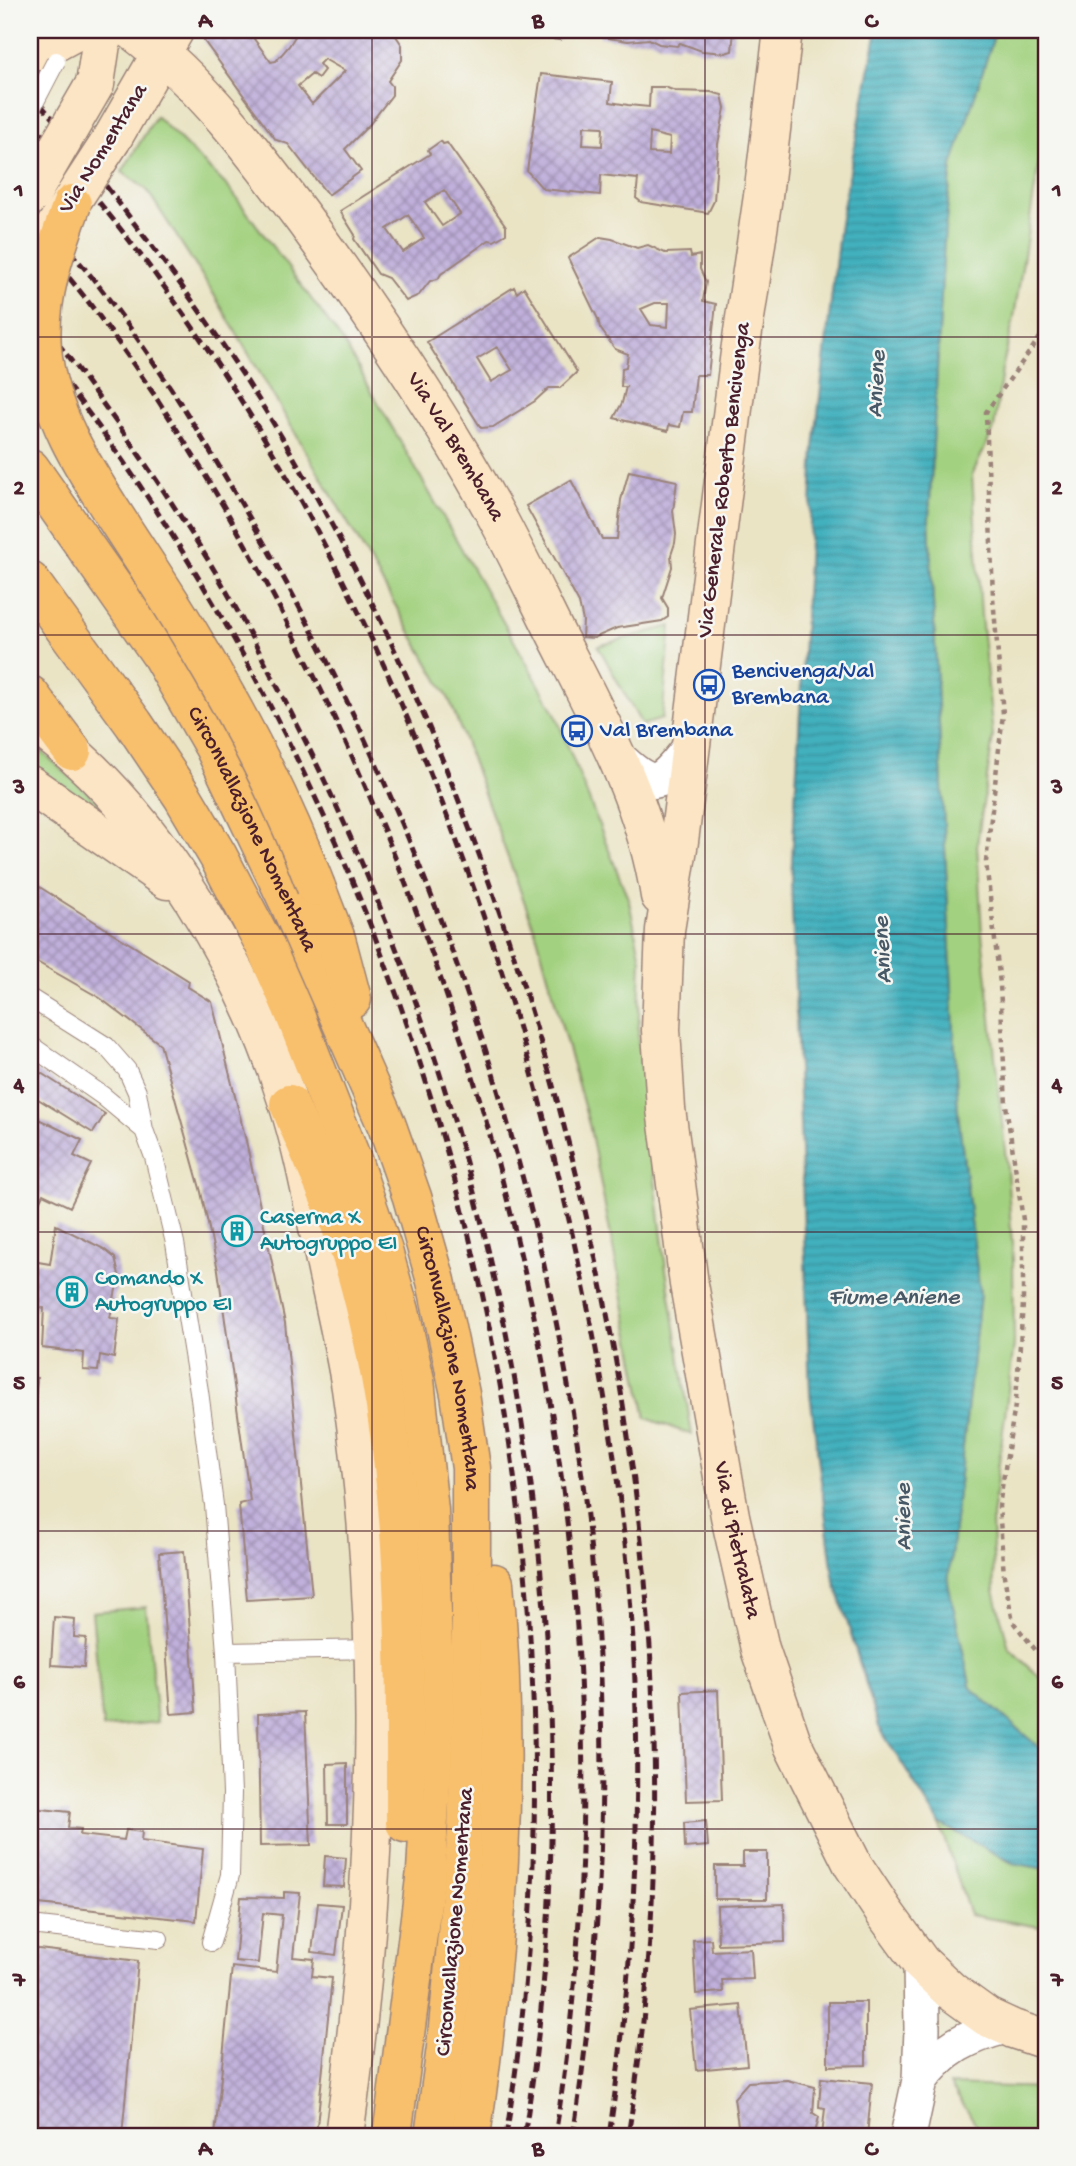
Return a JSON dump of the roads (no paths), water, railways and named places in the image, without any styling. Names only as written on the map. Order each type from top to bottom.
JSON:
[{"type":"highway","points":[[72,204],[51,261],[43,310],[43,349],[53,400],[76,455],[194,640],[283,808],[336,939],[387,1126]]},
{"type":"highway","name":"Circonvallazione Nomentana","points":[[30,468],[161,655],[214,747],[290,905],[387,1126],[412,1197],[436,1281],[460,1394],[471,1468],[471,1747],[467,1831],[446,2047],[434,2136]]},
{"type":"highway","name":"Circonvallazione Nomentana","points":[[30,582],[161,763],[224,866],[264,944],[298,1021],[352,1160],[394,1290],[415,1380],[429,1510],[435,1714],[426,1871],[392,2136]]},
{"type":"highway","points":[[30,695],[72,751]]},
{"type":"highway","points":[[289,1104],[336,1216],[360,1285],[380,1373],[394,1458],[403,1592],[407,2032]]},
{"type":"highway","points":[[471,1468],[491,1543],[502,1700],[503,1779],[500,1871],[492,1976],[471,2136]]},
{"type":"street","name":"Via Val Brembana","points":[[130,30],[168,41],[373,313],[466,462],[499,520],[633,794],[649,837],[665,930]]},
{"type":"street","name":"Via Generale Roberto Bencivenga","points":[[665,930],[740,352],[764,196],[783,30]]},
{"type":"street","name":"Via Nomentana","points":[[30,196],[95,84],[62,41]]},
{"type":"street","name":"Via Nomentana","points":[[30,265],[72,204],[168,41]]},
{"type":"street","points":[[30,719],[72,751],[149,837],[208,924],[247,995],[289,1104],[319,1230],[351,1387],[366,1521],[374,1649],[375,1780],[372,1871],[344,2136]]},
{"type":"street","points":[[615,755],[642,779],[658,781],[671,773],[690,748]]},
{"type":"street","points":[[30,785],[189,895]]},
{"type":"street","name":"Via di Pietralata","points":[[665,930],[661,1030],[673,1161],[689,1284],[712,1424],[760,1649],[793,1745],[824,1810],[868,1889],[921,1963],[962,2000],[987,2017],[1046,2040]]},
{"type":"street","points":[[908,2136],[920,2080],[921,1963]]},
{"type":"street","points":[[920,2080],[932,2064],[959,2043],[977,2033],[1005,2026]]},
{"type":"lane","name":"Via Nomentana","points":[[95,84],[130,30]]},
{"type":"lane","name":"Via Nomentana","points":[[30,111],[62,41]]},
{"type":"lane","points":[[30,998],[106,1046],[127,1070],[137,1092],[144,1130],[154,1157],[174,1243],[199,1391],[214,1505],[226,1652],[232,1793],[230,1875],[211,1942]]},
{"type":"lane","points":[[30,1045],[103,1096],[144,1130]]},
{"type":"lane","points":[[226,1652],[374,1649]]},
{"type":"lane","points":[[30,1925],[159,1939]]},
{"type":"water","name":"Fiume Aniene","points":[[877,30],[996,30],[952,166],[944,240],[929,519],[958,1113],[980,1294],[948,1583],[971,1688],[1046,1751],[1046,1869],[1013,1863],[939,1823],[879,1727],[833,1575],[810,1393],[791,880],[814,448],[840,223]]},
{"type":"railway","points":[[30,93],[86,160],[204,318],[263,407],[318,500],[368,594],[455,791],[526,994],[566,1133],[599,1274],[625,1417],[643,1560],[653,1704],[654,1848],[646,1992],[628,2136]]},
{"type":"railway","points":[[30,122],[130,241],[219,366],[299,498],[370,636],[432,777],[486,923],[531,1071],[569,1220],[592,1329],[619,1494],[631,1605],[636,1720],[636,1840],[624,2018],[609,2136]]},
{"type":"railway","points":[[30,206],[91,276],[153,361],[245,510],[315,636],[378,767],[434,902],[482,1040],[523,1180],[556,1323],[581,1466],[600,1675],[600,1873],[590,2005],[573,2136]]},
{"type":"railway","points":[[30,232],[77,287],[119,344],[187,446],[249,552],[333,715],[405,883],[466,1055],[515,1231],[551,1410],[574,1590],[583,1772],[577,1954],[555,2136]]},
{"type":"railway","points":[[30,307],[75,365],[160,485],[220,580],[276,684],[330,793],[379,904],[421,1017],[458,1133],[488,1250],[513,1368],[531,1488],[544,1609],[551,1741],[550,1873],[541,2005],[524,2136]]},
{"type":"railway","points":[[30,338],[101,429],[166,525],[225,623],[280,725],[356,890],[419,1060],[469,1235],[505,1413],[527,1593],[535,1774],[528,1956],[506,2136]]},
{"type":"place","name":"Bencivenga/Val Brembana","points":[[709,685]]},
{"type":"place","name":"Val Brembana","points":[[577,731]]},
{"type":"place","name":"Caserma X Autogruppo EI","points":[[237,1231]]},
{"type":"place","name":"Comando X Autogruppo EI","points":[[72,1292]]},
{"type":"water label","name":"Aniene","points":[[878,384]]},
{"type":"water label","name":"Aniene","points":[[884,950]]},
{"type":"water label","name":"Aniene","points":[[905,1517]]}]
